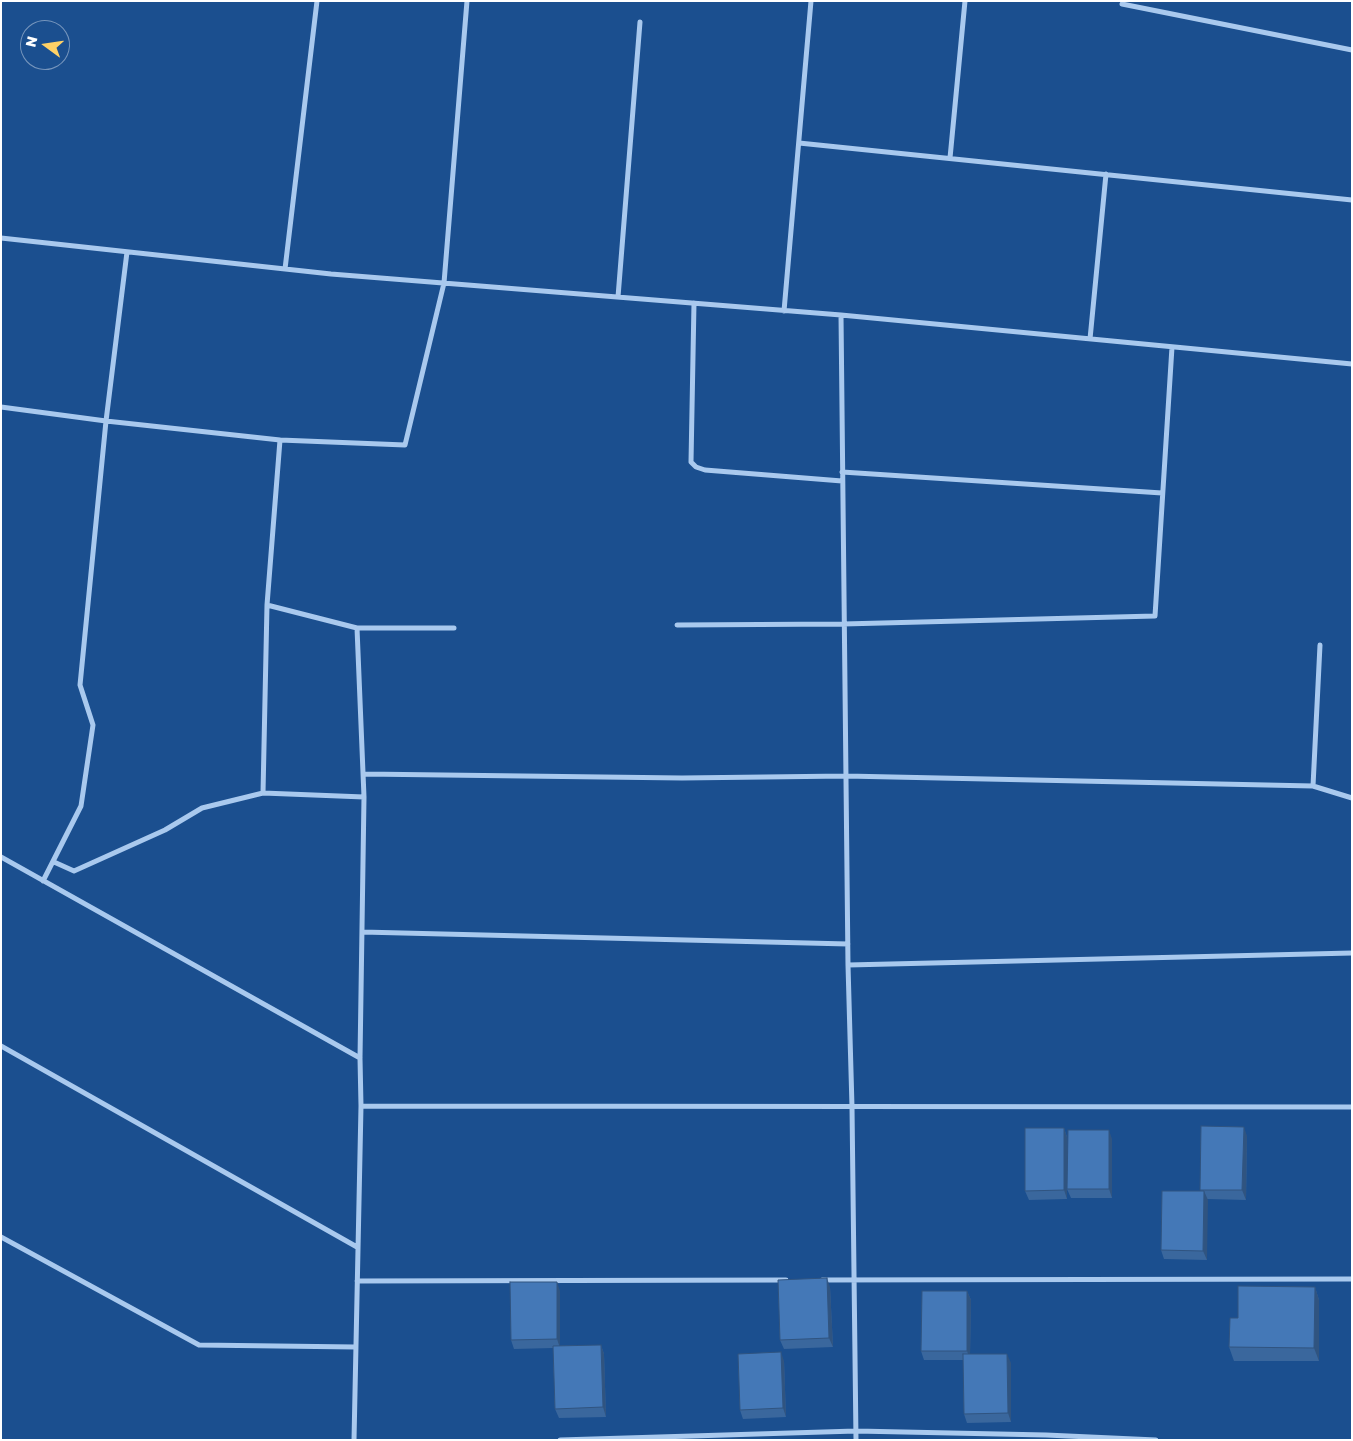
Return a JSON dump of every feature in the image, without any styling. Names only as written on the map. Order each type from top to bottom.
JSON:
[{"type":"street","points":[[285,269],[317,1]]},
{"type":"street","points":[[1,407],[106,421],[280,440],[405,445],[444,283],[467,1]]},
{"type":"street","points":[[784,311],[811,1]]},
{"type":"street","points":[[950,158],[965,1]]},
{"type":"street","points":[[1122,4],[1352,50]]},
{"type":"street","points":[[618,297],[640,22]]},
{"type":"street","points":[[799,143],[1352,200]]},
{"type":"street","points":[[1090,339],[1106,174]]},
{"type":"street","points":[[1,238],[285,269],[841,316],[1352,364]]},
{"type":"street","points":[[43,880],[82,806],[93,725],[80,685],[106,421],[127,252]]},
{"type":"street","points":[[694,303],[691,462],[696,467],[705,470],[842,482]]},
{"type":"street","points":[[841,316],[848,964],[852,1107],[856,1440]]},
{"type":"street","points":[[677,624],[844,624],[1155,616],[1172,347]]},
{"type":"street","points":[[263,794],[267,605],[280,440]]},
{"type":"street","points":[[842,472],[1162,493]]},
{"type":"street","points":[[267,605],[357,628],[454,628]]},
{"type":"street","points":[[354,1440],[361,1106],[364,797],[357,628]]},
{"type":"street","points":[[1313,786],[1320,644]]},
{"type":"street","points":[[364,774],[682,778],[846,776],[1313,786],[1352,798]]},
{"type":"street","points":[[54,862],[74,871],[165,830],[202,808],[263,794],[364,797]]},
{"type":"street","points":[[1,857],[360,1058]]},
{"type":"street","points":[[362,932],[848,944]]},
{"type":"street","points":[[848,964],[1352,953]]},
{"type":"street","points":[[1,1046],[357,1247]]},
{"type":"street","points":[[361,1106],[1352,1108]]},
{"type":"street","points":[[1,1237],[199,1346],[355,1348]]},
{"type":"street","points":[[814,1280],[1352,1279]]},
{"type":"street","points":[[357,1281],[794,1280]]},
{"type":"street","points":[[560,1440],[856,1431],[1046,1434],[1156,1440]]},
{"type":"building","points":[[1201,1126],[1244,1127],[1242,1190],[1200,1190]]},
{"type":"building","points":[[1025,1128],[1064,1128],[1064,1190],[1025,1191]]},
{"type":"building","points":[[1068,1130],[1109,1130],[1109,1189],[1067,1189]]},
{"type":"building","points":[[1162,1191],[1204,1191],[1203,1251],[1161,1250]]},
{"type":"building","points":[[827,1278],[829,1338],[780,1340],[778,1280]]},
{"type":"building","points":[[510,1282],[557,1282],[557,1339],[511,1340]]},
{"type":"building","points":[[1238,1286],[1315,1287],[1314,1348],[1229,1347],[1230,1318],[1238,1318]]},
{"type":"building","points":[[922,1291],[967,1291],[967,1351],[921,1351]]},
{"type":"building","points":[[601,1345],[603,1407],[555,1409],[553,1346]]},
{"type":"building","points":[[781,1352],[783,1408],[740,1410],[738,1354]]},
{"type":"building","points":[[963,1354],[1007,1354],[1008,1413],[964,1414]]},
{"type":"building","points":[[735,1439],[774,1440],[735,1440]]}]
